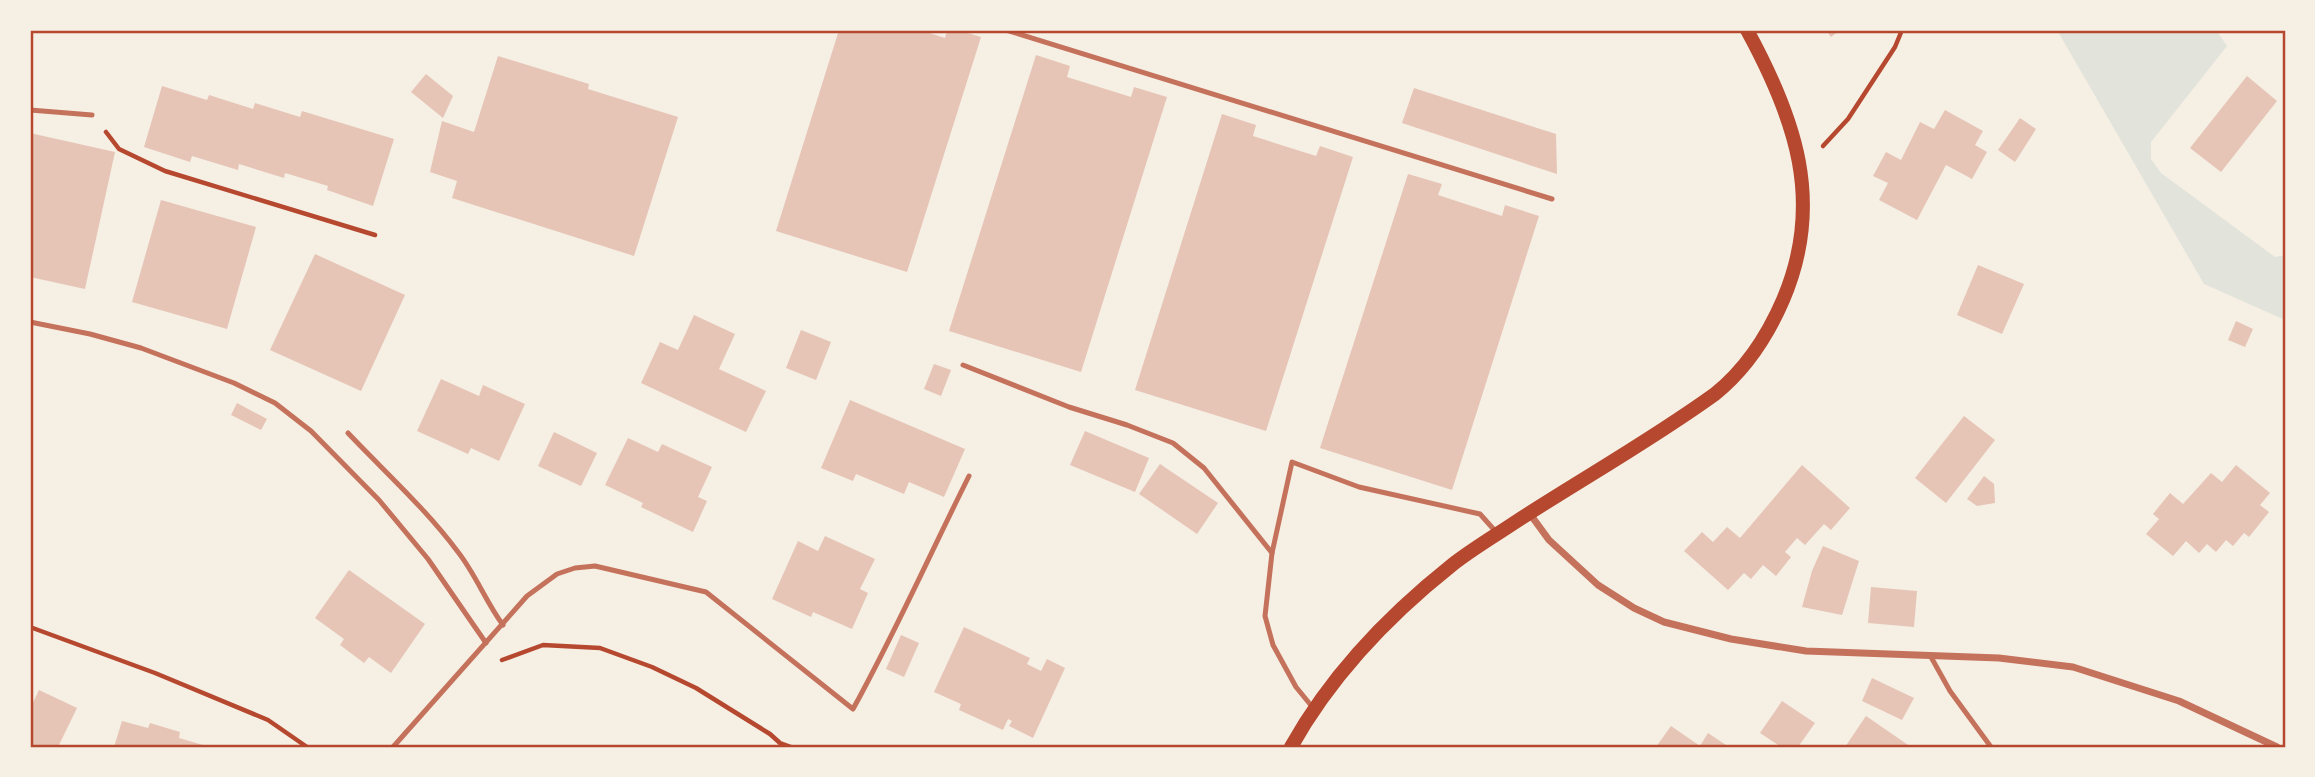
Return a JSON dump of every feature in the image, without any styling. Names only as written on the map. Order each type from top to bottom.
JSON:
[{"type":"main road","points":[[1291,747],[1314,709],[1353,662],[1414,598],[1453,564],[1721,390],[1749,360],[1789,286],[1801,241],[1804,200],[1803,180],[1792,131],[1781,100],[1747,30]]},
{"type":"street","points":[[1529,513],[1549,540],[1598,584],[1634,608],[1664,622],[1731,639],[1807,651],[1999,658],[2073,667],[2179,701],[2277,747]]},
{"type":"lane","points":[[1006,30],[1552,200]]},
{"type":"lane","points":[[30,110],[92,115]]},
{"type":"lane","points":[[30,323],[90,334],[141,348],[234,383],[275,403],[311,430],[379,500],[428,559],[486,643]]},
{"type":"lane","points":[[962,365],[1069,407],[1173,443],[1204,468],[1272,553]]},
{"type":"lane","points":[[348,433],[457,550],[503,625]]},
{"type":"lane","points":[[1314,709],[1296,687],[1273,645],[1265,616],[1272,553],[1292,462],[1359,487],[1480,514],[1498,534]]},
{"type":"lane","points":[[393,747],[527,596],[557,574],[575,568],[595,566],[706,592],[853,709],[921,578],[969,476]]},
{"type":"lane","points":[[1931,657],[1950,691],[1991,747]]},
{"type":"path","points":[[1827,143],[1847,119],[1895,47],[1902,30]]},
{"type":"path","points":[[92,115],[119,149],[164,171],[375,235]]},
{"type":"path","points":[[30,627],[155,673],[268,720],[307,747]]},
{"type":"path","points":[[471,660],[494,663],[543,645],[600,648],[652,667],[696,688],[780,743],[792,747]]},
{"type":"shaded area","points":[[2057,30],[2216,30],[2227,46],[2151,142],[2151,159],[2161,173],[2275,257],[2285,255],[2285,320],[2204,284]]},
{"type":"building","points":[[839,30],[920,30],[945,38],[947,30],[958,30],[981,37],[907,272],[776,231]]},
{"type":"building","points":[[1826,30],[1840,30],[1831,37]]},
{"type":"building","points":[[1036,55],[1070,66],[1067,77],[1131,97],[1134,87],[1167,97],[1081,372],[949,331]]},
{"type":"building","points":[[498,56],[589,84],[588,89],[678,117],[634,256],[452,198],[457,181],[430,172],[442,121],[474,132]]},
{"type":"building","points":[[426,74],[453,96],[443,118],[411,92]]},
{"type":"building","points":[[2247,76],[2277,101],[2221,172],[2190,148]]},
{"type":"building","points":[[162,86],[207,100],[209,95],[253,109],[255,103],[300,117],[302,111],[394,139],[373,206],[327,190],[328,186],[285,173],[284,178],[239,164],[238,170],[192,156],[190,162],[144,147]]},
{"type":"building","points":[[1414,88],[1556,134],[1557,174],[1402,123]]},
{"type":"building","points":[[1945,110],[1983,131],[1975,145],[1987,152],[1972,179],[1946,165],[1917,220],[1879,200],[1888,183],[1873,176],[1886,152],[1901,160],[1920,122],[1934,129]]},
{"type":"building","points":[[1222,114],[1256,125],[1253,136],[1316,156],[1320,146],[1353,157],[1266,431],[1135,390]]},
{"type":"building","points":[[2020,118],[2036,129],[2015,162],[1998,150]]},
{"type":"building","points":[[30,133],[115,152],[85,289],[30,277]]},
{"type":"building","points":[[1408,174],[1442,184],[1438,195],[1502,216],[1505,205],[1539,216],[1452,490],[1320,448]]},
{"type":"building","points":[[161,200],[256,227],[227,329],[132,302]]},
{"type":"building","points":[[315,254],[405,295],[361,391],[270,350]]},
{"type":"building","points":[[1978,265],[2024,284],[2002,334],[1957,315]]},
{"type":"building","points":[[694,315],[735,334],[719,369],[766,391],[746,432],[641,383],[660,342],[678,350]]},
{"type":"building","points":[[2236,321],[2253,329],[2245,347],[2228,340]]},
{"type":"building","points":[[801,330],[831,342],[816,380],[786,368]]},
{"type":"building","points":[[934,364],[951,370],[941,396],[924,389]]},
{"type":"building","points":[[441,379],[479,396],[483,385],[525,404],[499,461],[471,448],[468,454],[417,431]]},
{"type":"building","points":[[850,400],[965,449],[944,497],[909,482],[904,494],[856,474],[853,481],[821,468]]},
{"type":"building","points":[[237,403],[267,419],[261,430],[231,415]]},
{"type":"building","points":[[1964,416],[1995,440],[1946,503],[1915,478]]},
{"type":"building","points":[[1085,431],[1149,458],[1135,492],[1070,465]]},
{"type":"building","points":[[554,432],[597,453],[581,486],[538,466]]},
{"type":"building","points":[[628,438],[658,452],[662,444],[712,467],[698,497],[707,501],[693,532],[641,507],[643,503],[605,485]]},
{"type":"building","points":[[1160,464],[1218,503],[1197,534],[1139,494]]},
{"type":"building","points":[[1802,465],[1850,508],[1831,530],[1824,524],[1805,545],[1797,538],[1785,552],[1791,557],[1776,576],[1763,565],[1751,579],[1744,573],[1728,590],[1684,551],[1702,532],[1713,542],[1727,527],[1740,538]]},
{"type":"building","points":[[2236,465],[2270,493],[2260,505],[2269,512],[2249,537],[2244,533],[2233,546],[2226,540],[2216,552],[2207,544],[2199,553],[2186,541],[2173,556],[2146,534],[2159,519],[2153,514],[2170,493],[2183,504],[2211,473],[2222,482]]},
{"type":"building","points":[[1984,476],[1994,484],[1995,503],[1977,506],[1967,499]]},
{"type":"building","points":[[825,536],[875,559],[860,589],[868,593],[852,629],[813,612],[811,617],[772,599],[798,541],[818,551]]},
{"type":"building","points":[[1823,546],[1859,561],[1842,615],[1802,607],[1812,571]]},
{"type":"building","points":[[349,570],[425,624],[391,673],[369,657],[364,663],[340,645],[344,639],[315,618]]},
{"type":"building","points":[[1871,587],[1917,591],[1914,627],[1868,623]]},
{"type":"building","points":[[964,627],[1030,658],[1027,664],[1041,671],[1047,659],[1065,668],[1033,738],[1009,726],[1012,721],[1008,719],[1003,730],[959,710],[961,704],[934,692]]},
{"type":"building","points":[[901,635],[919,643],[904,677],[886,669]]},
{"type":"building","points":[[1872,678],[1914,698],[1902,720],[1862,701]]},
{"type":"building","points":[[39,690],[77,708],[58,747],[30,745],[30,709]]},
{"type":"building","points":[[1782,701],[1815,723],[1798,747],[1781,747],[1760,733]]},
{"type":"building","points":[[1866,716],[1911,747],[1845,747]]},
{"type":"building","points":[[122,721],[148,728],[150,723],[180,732],[179,738],[210,747],[114,747]]},
{"type":"building","points":[[1671,726],[1700,746],[1708,733],[1729,747],[1656,747]]}]
